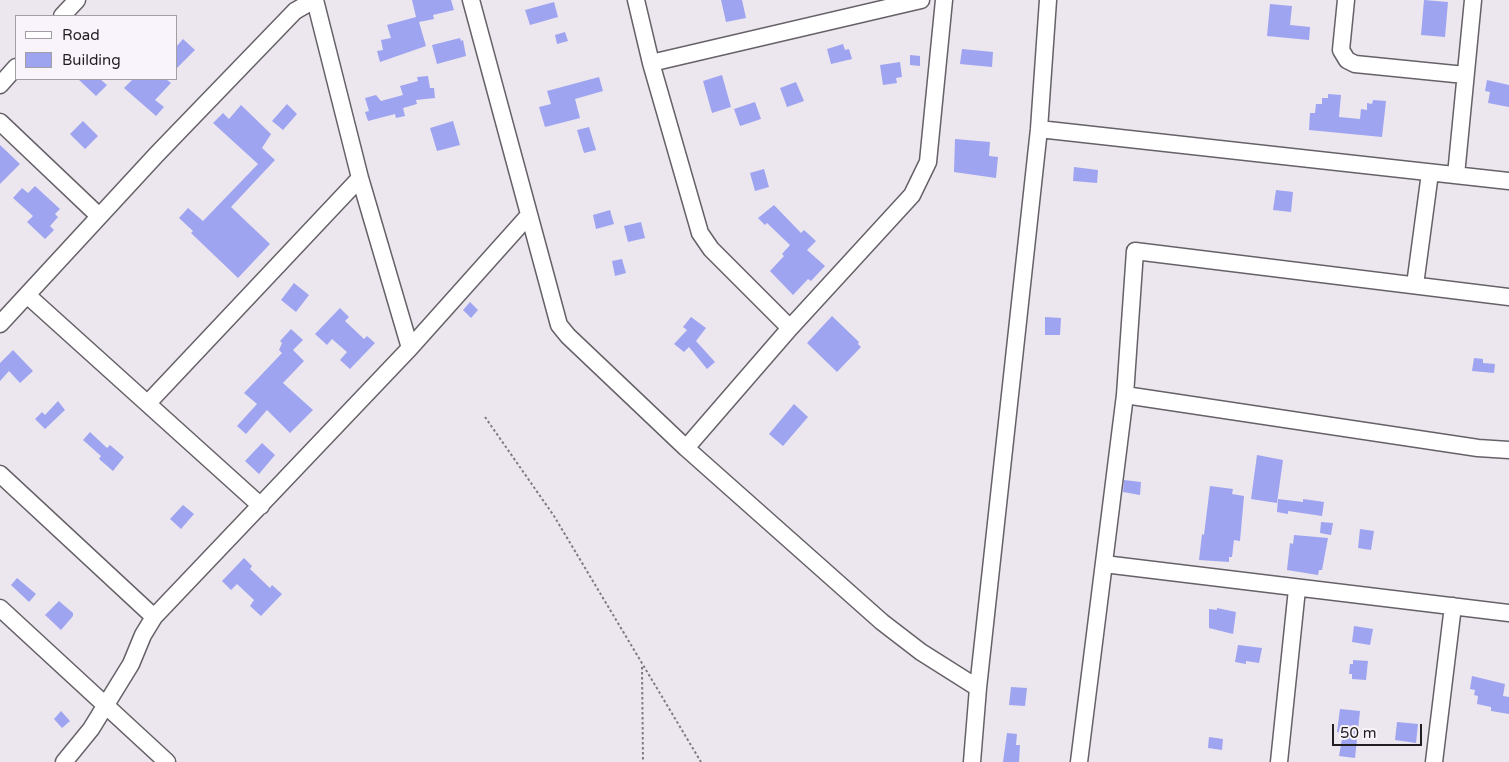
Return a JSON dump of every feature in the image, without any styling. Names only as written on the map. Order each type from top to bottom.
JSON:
[{"type":"street","points":[[58,0],[61,15]]},
{"type":"street","points":[[62,15],[77,0]]},
{"type":"street","points":[[0,324],[99,216],[295,11],[314,0],[360,178],[410,348]]},
{"type":"street","points":[[471,0],[559,324],[568,336],[686,448],[882,622],[921,652],[978,688]]},
{"type":"street","points":[[636,0],[651,63],[700,233],[711,249],[790,328]]},
{"type":"street","points":[[651,63],[921,0]]},
{"type":"street","points":[[686,448],[790,328],[912,195],[919,184],[928,162],[944,0]]},
{"type":"street","points":[[972,762],[978,688],[1039,129],[1048,0]]},
{"type":"street","points":[[1346,0],[1341,50],[1347,60],[1355,64],[1465,76]]},
{"type":"street","points":[[1456,175],[1473,0]]},
{"type":"street","points":[[0,85],[15,68]]},
{"type":"street","points":[[0,122],[99,216]]},
{"type":"street","points":[[1039,129],[1509,181]]},
{"type":"street","points":[[1415,285],[1430,173]]},
{"type":"street","points":[[148,403],[360,178]]},
{"type":"street","points":[[64,762],[87,735],[131,664],[143,635],[154,617],[410,348],[529,215]]},
{"type":"street","points":[[1079,762],[1125,395],[1135,251],[1509,297]]},
{"type":"street","points":[[27,295],[261,506]]},
{"type":"street","points":[[1125,395],[1478,448],[1509,450]]},
{"type":"street","points":[[0,474],[154,617]]},
{"type":"street","points":[[1104,564],[1297,589],[1509,613]]},
{"type":"street","points":[[1278,762],[1297,589]]},
{"type":"street","points":[[1434,762],[1453,606]]},
{"type":"street","points":[[0,608],[167,762]]},
{"type":"path","points":[[485,416],[554,516],[701,762]]},
{"type":"path","points":[[642,664],[643,762]]},
{"type":"building","points":[[412,0],[451,0],[454,10],[433,15],[434,19],[419,22],[426,46],[380,62],[377,51],[383,50],[381,40],[391,38],[387,25],[416,17]]},
{"type":"building","points":[[721,0],[742,0],[746,18],[726,22]]},
{"type":"building","points":[[1424,0],[1448,2],[1445,37],[1421,35]]},
{"type":"building","points":[[554,2],[558,17],[530,25],[525,10]]},
{"type":"building","points":[[1270,4],[1292,6],[1290,25],[1310,27],[1309,40],[1267,36]]},
{"type":"building","points":[[565,32],[568,41],[557,44],[555,35]]},
{"type":"building","points":[[460,38],[461,41],[463,40],[466,56],[437,64],[432,45]]},
{"type":"building","points":[[183,39],[195,50],[178,67],[178,45]]},
{"type":"building","points":[[843,44],[845,50],[849,49],[852,59],[831,64],[827,49]]},
{"type":"building","points":[[962,49],[993,52],[992,67],[960,64]]},
{"type":"building","points":[[910,55],[920,56],[920,66],[910,65]]},
{"type":"building","points":[[900,62],[902,77],[896,78],[897,83],[883,85],[880,65]]},
{"type":"building","points":[[722,75],[731,107],[712,113],[703,81]]},
{"type":"building","points":[[428,76],[430,88],[434,88],[435,98],[416,100],[417,104],[403,108],[405,116],[396,118],[395,114],[368,121],[365,112],[369,111],[365,98],[376,95],[381,101],[403,95],[400,86],[418,81],[417,77]]},
{"type":"building","points":[[599,77],[603,91],[575,99],[580,118],[545,127],[539,107],[551,104],[547,91]]},
{"type":"building","points":[[79,80],[101,80],[107,85],[96,96]]},
{"type":"building","points":[[132,80],[167,80],[171,83],[155,100],[164,107],[156,116],[124,88]]},
{"type":"building","points":[[1487,80],[1509,85],[1509,107],[1488,103],[1490,92],[1485,91]]},
{"type":"building","points":[[796,82],[804,101],[787,107],[780,88]]},
{"type":"building","points":[[1328,94],[1341,95],[1339,117],[1360,119],[1361,109],[1367,110],[1367,103],[1372,104],[1373,100],[1386,101],[1382,137],[1309,130],[1310,113],[1315,113],[1316,104],[1322,104],[1322,98],[1328,98]]},
{"type":"building","points":[[755,102],[761,119],[740,126],[734,109]]},
{"type":"building","points":[[287,104],[297,114],[283,130],[272,121]]},
{"type":"building","points":[[241,105],[271,134],[262,148],[275,160],[231,207],[270,244],[238,278],[191,233],[193,231],[179,218],[188,208],[203,221],[258,164],[213,123],[223,113],[229,119]]},
{"type":"building","points":[[83,121],[98,136],[85,149],[70,134]]},
{"type":"building","points":[[453,121],[460,145],[437,151],[430,128]]},
{"type":"building","points":[[589,127],[596,150],[584,153],[577,130]]},
{"type":"building","points":[[955,139],[990,142],[989,156],[998,157],[996,178],[954,172]]},
{"type":"building","points":[[0,145],[20,164],[0,184]]},
{"type":"building","points":[[1074,167],[1098,170],[1097,183],[1073,181]]},
{"type":"building","points":[[764,169],[769,187],[755,191],[750,173]]},
{"type":"building","points":[[35,186],[60,209],[55,214],[58,217],[50,226],[54,230],[45,239],[27,222],[33,216],[13,198],[22,188],[28,193]]},
{"type":"building","points":[[1276,190],[1293,192],[1291,212],[1273,210]]},
{"type":"building","points":[[774,205],[801,233],[804,230],[816,241],[807,250],[825,266],[811,281],[808,279],[793,295],[770,271],[784,256],[782,254],[790,245],[767,223],[765,225],[758,218]]},
{"type":"building","points":[[610,210],[614,224],[596,229],[593,215]]},
{"type":"building","points":[[641,222],[645,238],[628,242],[624,226]]},
{"type":"building","points":[[622,259],[626,273],[615,276],[612,261]]},
{"type":"building","points":[[294,283],[309,295],[296,312],[281,300]]},
{"type":"building","points":[[470,302],[478,310],[471,318],[463,310]]},
{"type":"building","points":[[340,308],[349,317],[345,321],[364,339],[367,336],[375,343],[350,369],[340,360],[347,352],[332,339],[327,345],[315,334]]},
{"type":"building","points":[[832,316],[859,342],[858,344],[861,347],[837,372],[807,343]]},
{"type":"building","points":[[691,317],[706,328],[696,341],[715,362],[707,369],[689,347],[684,352],[674,344],[687,330],[683,327]]},
{"type":"building","points":[[1045,317],[1061,318],[1060,335],[1045,335]]},
{"type":"building","points":[[291,329],[303,340],[293,350],[304,361],[283,383],[313,410],[290,433],[267,410],[246,434],[237,426],[257,404],[244,393],[282,353],[279,350],[282,343],[280,341]]},
{"type":"building","points":[[13,350],[33,371],[20,383],[9,371],[0,381],[0,363]]},
{"type":"building","points":[[1474,358],[1483,359],[1483,363],[1495,364],[1494,373],[1472,371]]},
{"type":"building","points":[[58,401],[65,410],[45,429],[35,419],[42,412],[45,415]]},
{"type":"building","points":[[794,404],[808,417],[783,446],[769,434]]},
{"type":"building","points":[[90,432],[107,448],[110,445],[124,457],[113,471],[99,459],[101,456],[83,440]]},
{"type":"building","points":[[262,443],[275,455],[259,474],[245,461]]},
{"type":"building","points":[[1257,455],[1283,460],[1277,503],[1251,499]]},
{"type":"building","points":[[1124,480],[1141,482],[1140,495],[1123,492]]},
{"type":"building","points":[[1210,486],[1233,489],[1232,494],[1244,496],[1240,541],[1234,540],[1232,557],[1229,557],[1229,562],[1199,560]]},
{"type":"building","points":[[1278,499],[1303,502],[1303,499],[1324,502],[1322,516],[1288,511],[1288,514],[1277,512]]},
{"type":"building","points":[[183,505],[194,514],[181,529],[170,519]]},
{"type":"building","points":[[1321,522],[1333,523],[1331,535],[1320,533]]},
{"type":"building","points":[[1360,529],[1374,531],[1371,550],[1358,548]]},
{"type":"building","points":[[1294,535],[1328,538],[1322,570],[1319,570],[1318,575],[1287,570],[1290,543],[1293,544]]},
{"type":"building","points":[[244,558],[252,566],[250,569],[270,588],[272,585],[282,594],[261,616],[250,606],[254,600],[237,584],[231,590],[222,581]]},
{"type":"building","points":[[17,578],[36,594],[29,602],[11,585]]},
{"type":"building","points":[[59,601],[73,613],[73,616],[61,630],[45,615]]},
{"type":"building","points":[[1217,608],[1236,612],[1233,634],[1209,628],[1209,609],[1217,610]]},
{"type":"building","points":[[1354,626],[1373,629],[1370,645],[1352,642]]},
{"type":"building","points":[[1238,645],[1262,648],[1259,663],[1246,661],[1246,664],[1235,662]]},
{"type":"building","points":[[1353,660],[1368,661],[1366,680],[1352,679],[1352,674],[1349,674],[1350,664],[1353,664]]},
{"type":"building","points":[[1472,676],[1505,684],[1503,696],[1509,697],[1509,714],[1491,711],[1491,707],[1477,704],[1478,696],[1474,695],[1475,690],[1470,689]]},
{"type":"building","points":[[1011,687],[1027,688],[1025,706],[1009,705]]},
{"type":"building","points":[[1340,709],[1360,711],[1355,758],[1339,756],[1343,733],[1337,732]]},
{"type":"building","points":[[61,711],[70,721],[62,728],[54,719]]},
{"type":"building","points":[[1397,722],[1418,724],[1416,743],[1395,740]]},
{"type":"building","points":[[1007,733],[1017,734],[1016,745],[1020,745],[1019,762],[1003,762]]},
{"type":"building","points":[[1209,737],[1223,739],[1222,750],[1208,748]]}]
